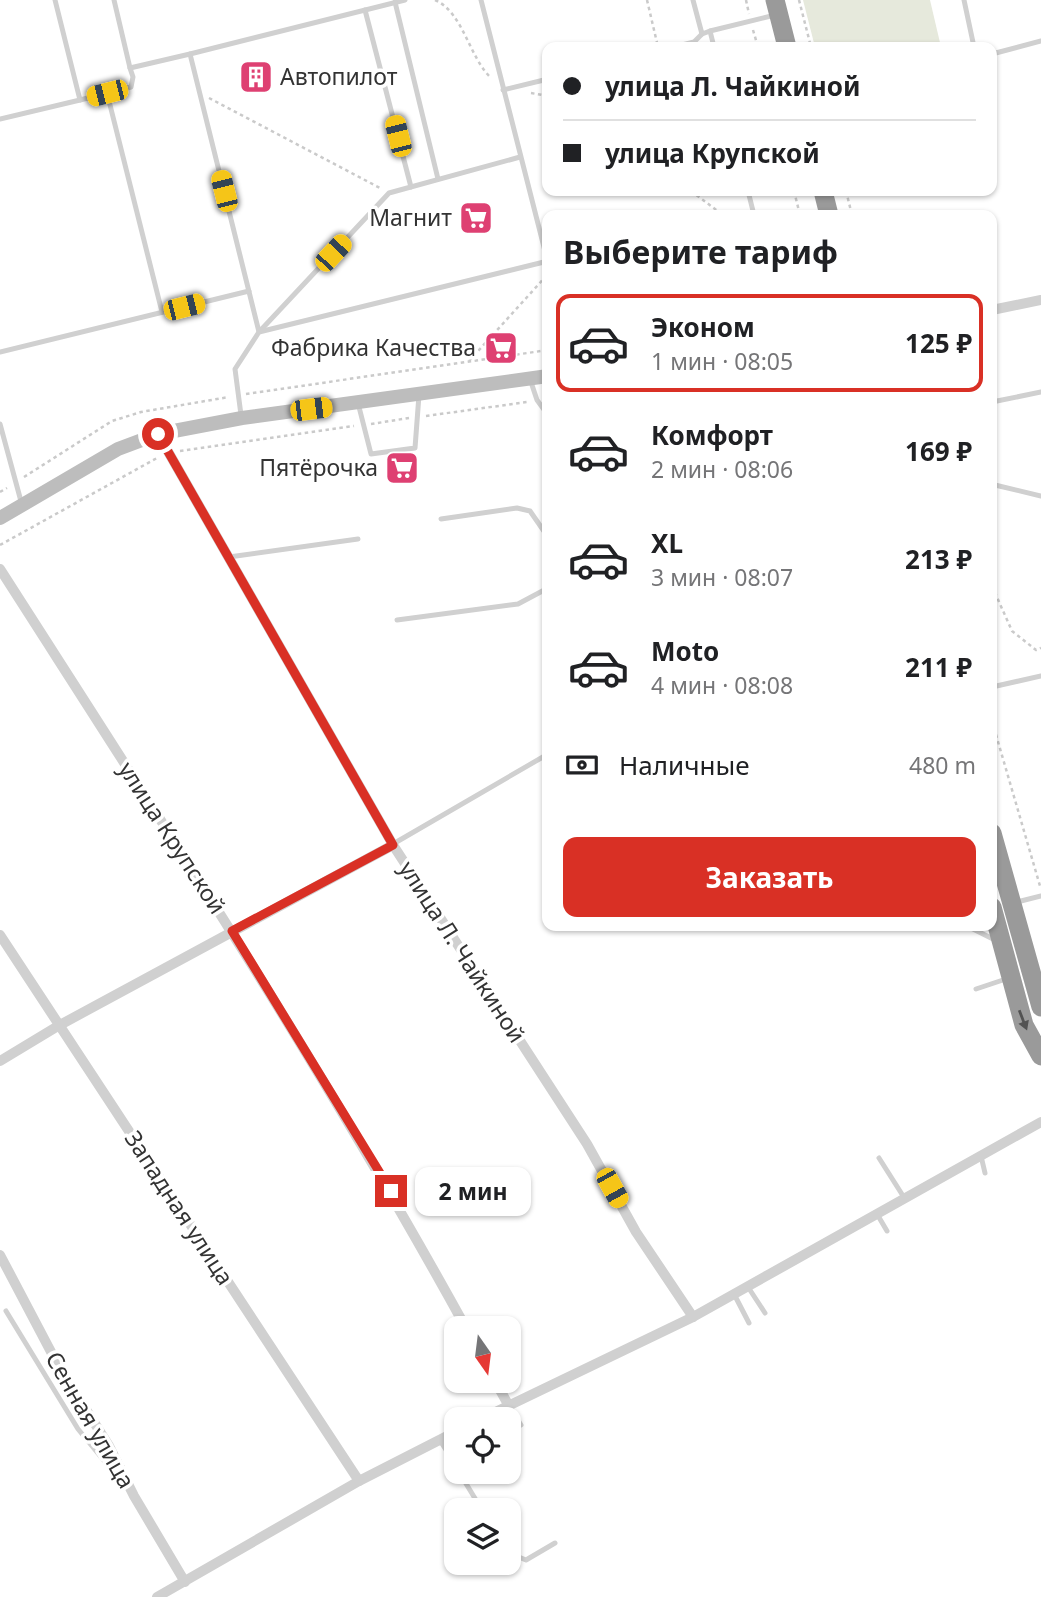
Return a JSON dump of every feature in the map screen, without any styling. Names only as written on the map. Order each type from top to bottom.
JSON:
[{"type":"highway","points":[[777,7],[786,42]]},
{"type":"highway","points":[[997,850],[1035,965],[1041,1007]]},
{"type":"highway","points":[[997,924],[1024,1025],[1041,1056]]},
{"type":"main road","points":[[0,518],[118,449],[158,434],[242,418],[542,377]]},
{"type":"street","points":[[997,309],[1041,300]]},
{"type":"street","name":"улица Л. Чайкиной","points":[[158,434],[393,845],[587,1144],[636,1232],[693,1317]]},
{"type":"street","name":"улица Крупской","points":[[0,569],[232,931],[391,1191],[460,1316]]},
{"type":"street","points":[[0,1061],[58,1026],[393,845]]},
{"type":"street","name":"Западная улица","points":[[0,935],[359,1481]]},
{"type":"street","points":[[502,1393],[509,1406],[693,1317],[1041,1122]]},
{"type":"street","name":"Сенная улица","points":[[0,1255],[59,1367],[109,1446],[134,1496],[185,1582]]},
{"type":"street","points":[[157,1597],[359,1481],[444,1437]]},
{"type":"lane","points":[[55,0],[80,100]]},
{"type":"lane","points":[[0,119],[131,87],[133,77],[114,0]]},
{"type":"lane","points":[[131,68],[405,0]]},
{"type":"lane","points":[[481,0],[542,241]]},
{"type":"lane","points":[[693,0],[702,33]]},
{"type":"lane","points":[[964,0],[973,42]]},
{"type":"lane","points":[[395,2],[438,179]]},
{"type":"lane","points":[[694,42],[702,33],[777,7]]},
{"type":"lane","points":[[365,10],[411,187]]},
{"type":"lane","points":[[710,31],[713,42]]},
{"type":"lane","points":[[997,53],[1041,41]]},
{"type":"lane","points":[[190,54],[259,332]]},
{"type":"lane","points":[[503,90],[542,80]]},
{"type":"lane","points":[[107,93],[162,312]]},
{"type":"lane","points":[[242,418],[234,369],[259,332],[389,193],[520,157]]},
{"type":"lane","points":[[259,332],[542,261]]},
{"type":"lane","points":[[0,352],[249,291]]},
{"type":"lane","points":[[530,379],[542,407]]},
{"type":"lane","points":[[997,401],[1041,392]]},
{"type":"lane","points":[[358,403],[371,454],[404,450],[415,448],[419,395]]},
{"type":"lane","points":[[0,424],[22,505]]},
{"type":"lane","points":[[997,485],[1041,496]]},
{"type":"lane","points":[[441,519],[517,508],[530,511],[542,528]]},
{"type":"lane","points":[[229,557],[358,540]]},
{"type":"lane","points":[[397,620],[518,604],[542,591]]},
{"type":"lane","points":[[997,686],[1041,676]]},
{"type":"lane","points":[[393,845],[542,758]]},
{"type":"lane","points":[[1013,903],[1041,896]]},
{"type":"lane","points":[[979,931],[1002,941]]},
{"type":"lane","points":[[975,989],[1011,978]]},
{"type":"lane","points":[[981,1156],[985,1173]]},
{"type":"lane","points":[[879,1158],[905,1199]]},
{"type":"lane","points":[[877,1214],[887,1231]]},
{"type":"lane","points":[[748,1287],[765,1313]]},
{"type":"lane","points":[[734,1294],[749,1323]]},
{"type":"lane","points":[[6,1311],[78,1429],[134,1496]]},
{"type":"lane","points":[[439,1439],[444,1447]]},
{"type":"lane","points":[[521,1558],[526,1560],[555,1543]]},
{"type":"path","points":[[435,0],[446,5],[480,68],[503,90],[542,95]]},
{"type":"path","points":[[647,0],[657,42]]},
{"type":"path","points":[[799,0],[810,42]]},
{"type":"path","points":[[199,92],[389,193]]},
{"type":"path","points":[[698,196],[716,210]]},
{"type":"path","points":[[469,361],[542,281]]},
{"type":"path","points":[[0,492],[112,421],[141,412],[238,395],[542,351]]},
{"type":"path","points":[[0,545],[169,452],[537,400]]},
{"type":"path","points":[[997,597],[1012,631],[1036,650],[1041,648]]},
{"type":"path","points":[[997,739],[1041,889]]},
{"type":"shaded area","points":[[803,0],[930,0],[940,42],[814,42]]},
{"type":"place","name":"Автопилот","points":[[256,77]]},
{"type":"place","name":"Магнит","points":[[476,218]]},
{"type":"place","name":"Фабрика Качества","points":[[501,348]]},
{"type":"place","name":"Пятёрочка","points":[[402,468]]},
{"type":"route","points":[[158,434],[393,845],[232,931],[391,1191]]}]
